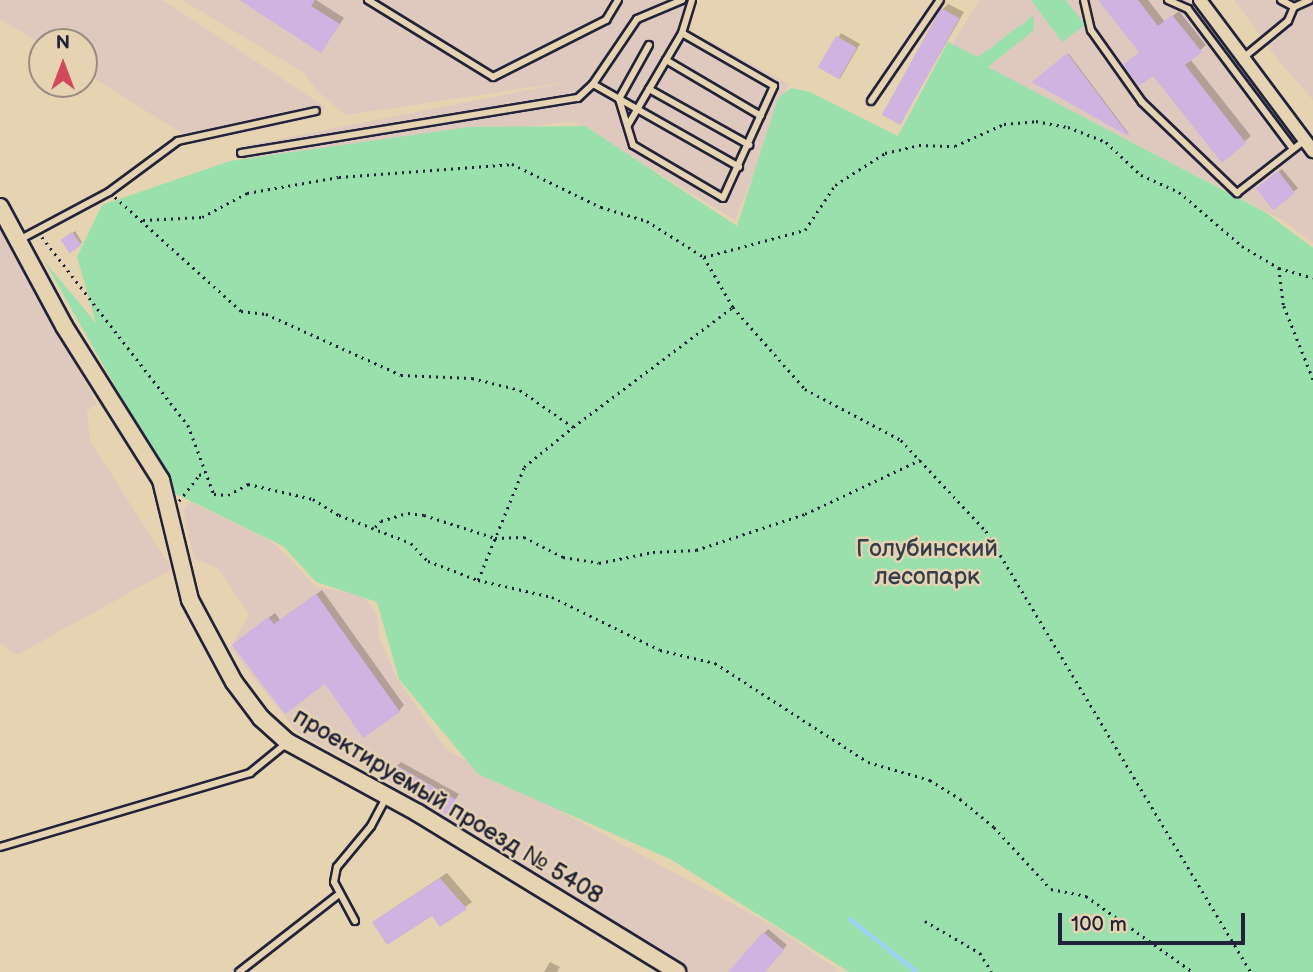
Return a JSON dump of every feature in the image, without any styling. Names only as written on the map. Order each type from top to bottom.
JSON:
[{"type":"street","points":[[1200,0],[1313,151]]},
{"type":"street","name":"проектируемый проезд № 5408","points":[[0,207],[18,233],[64,326],[161,480],[171,507],[190,600],[234,682],[261,718],[288,742],[387,796],[677,972]]},
{"type":"lane","points":[[368,0],[493,77],[606,20],[618,0]]},
{"type":"lane","points":[[241,153],[554,106],[578,98],[593,84],[637,19],[682,0]]},
{"type":"lane","points":[[627,126],[682,33],[692,0]]},
{"type":"lane","points":[[872,101],[940,0]]},
{"type":"lane","points":[[1084,0],[1091,30],[1142,102],[1237,192],[1305,139]]},
{"type":"lane","points":[[1168,0],[1188,9],[1293,149]]},
{"type":"lane","points":[[1281,0],[1294,7]]},
{"type":"lane","points":[[1243,58],[1288,21],[1294,7],[1310,0]]},
{"type":"lane","points":[[649,45],[619,99],[633,145],[723,198],[774,86],[682,33]]},
{"type":"lane","points":[[666,60],[761,116]]},
{"type":"lane","points":[[593,84],[739,167]]},
{"type":"lane","points":[[649,89],[749,145]]},
{"type":"lane","points":[[0,237],[38,231],[109,192],[178,141],[316,111]]},
{"type":"lane","points":[[0,847],[250,773],[288,742]]},
{"type":"lane","points":[[355,921],[338,895],[334,882],[344,854],[371,826],[387,796]]},
{"type":"lane","points":[[239,972],[338,895]]},
{"type":"path","points":[[704,257],[806,230],[835,185],[885,153],[919,145],[955,146],[1004,124],[1036,121],[1106,142],[1141,175],[1179,191],[1242,246],[1279,268],[1313,278]]},
{"type":"path","points":[[143,220],[202,217],[247,193],[339,177],[512,164],[601,207],[647,221],[704,257],[733,307],[805,389],[901,440],[986,531],[1251,972]]},
{"type":"path","points":[[109,192],[241,311],[266,314],[401,375],[472,378],[520,390],[573,427]]},
{"type":"path","points":[[38,231],[188,425],[214,494],[220,496],[248,484],[290,492],[411,543],[428,561],[478,580],[552,597],[660,650],[715,663],[868,762],[930,780],[994,827],[1051,889],[1086,896],[1193,972]]},
{"type":"path","points":[[1279,268],[1284,306],[1313,379]]},
{"type":"path","points":[[478,580],[524,467],[733,307]]},
{"type":"path","points":[[1306,363],[1313,358]]},
{"type":"path","points":[[375,527],[381,521],[408,513],[468,526],[495,538],[524,537],[563,557],[599,563],[653,552],[696,550],[805,514],[920,460]]},
{"type":"path","points":[[171,507],[206,473]]},
{"type":"path","points":[[925,921],[980,953],[992,972]]},
{"type":"shaded area","points":[[0,0],[163,0],[325,107],[317,117],[197,143],[98,81],[98,28],[28,28],[28,36],[0,19]]},
{"type":"shaded area","points":[[182,0],[682,0],[679,5],[692,10],[691,31],[789,84],[735,220],[572,121],[241,165],[240,147],[573,81],[346,115],[316,90],[304,73]]},
{"type":"shaded area","points":[[979,0],[1189,0],[1313,163],[1313,243],[1284,221],[950,48]]},
{"type":"shaded area","points":[[1234,0],[1313,0],[1313,100],[1278,60]]},
{"type":"shaded area","points":[[0,228],[97,404],[87,411],[90,441],[172,569],[17,655],[0,643]]},
{"type":"shaded area","points":[[190,502],[271,541],[317,587],[362,595],[377,614],[379,637],[396,677],[447,750],[775,927],[841,972],[688,972],[392,789],[391,783],[298,733],[230,648],[249,615],[219,569],[194,558],[183,510]]},
{"type":"green space","points":[[1031,0],[1066,0],[1085,25],[1062,42]]},
{"type":"green space","name":"Голубинский лесопарк","points":[[1034,15],[1034,30],[988,67],[1265,212],[1313,248],[1313,972],[849,972],[672,860],[478,774],[399,679],[377,602],[316,582],[283,546],[176,494],[45,262],[96,323],[77,257],[102,205],[230,161],[469,127],[585,126],[737,226],[778,98],[791,88],[810,92],[898,136],[948,42],[978,57]]},
{"type":"building","points":[[239,0],[315,0],[311,6],[340,24],[321,53]]},
{"type":"building","points":[[1098,0],[1138,0],[1158,26],[1172,15],[1202,52],[1185,65],[1246,143],[1222,163],[1153,76],[1139,86],[1123,65],[1139,52]]},
{"type":"building","points":[[941,8],[959,18],[900,125],[882,115]]},
{"type":"building","points":[[836,36],[857,48],[839,79],[818,67]]},
{"type":"building","points":[[1067,53],[1130,137],[1032,82]]},
{"type":"building","points":[[1278,171],[1295,193],[1273,210],[1256,188]]},
{"type":"building","points":[[72,232],[81,245],[70,253],[61,240]]},
{"type":"building","points":[[316,594],[400,712],[363,738],[325,684],[285,714],[232,645],[268,617],[274,624]]},
{"type":"building","points":[[396,765],[456,800],[447,814],[388,780]]},
{"type":"building","points":[[440,878],[467,909],[440,927],[432,916],[387,945],[372,922]]},
{"type":"building","points":[[763,932],[784,950],[765,972],[728,972]]},
{"type":"waterway","points":[[850,919],[917,972]]}]
